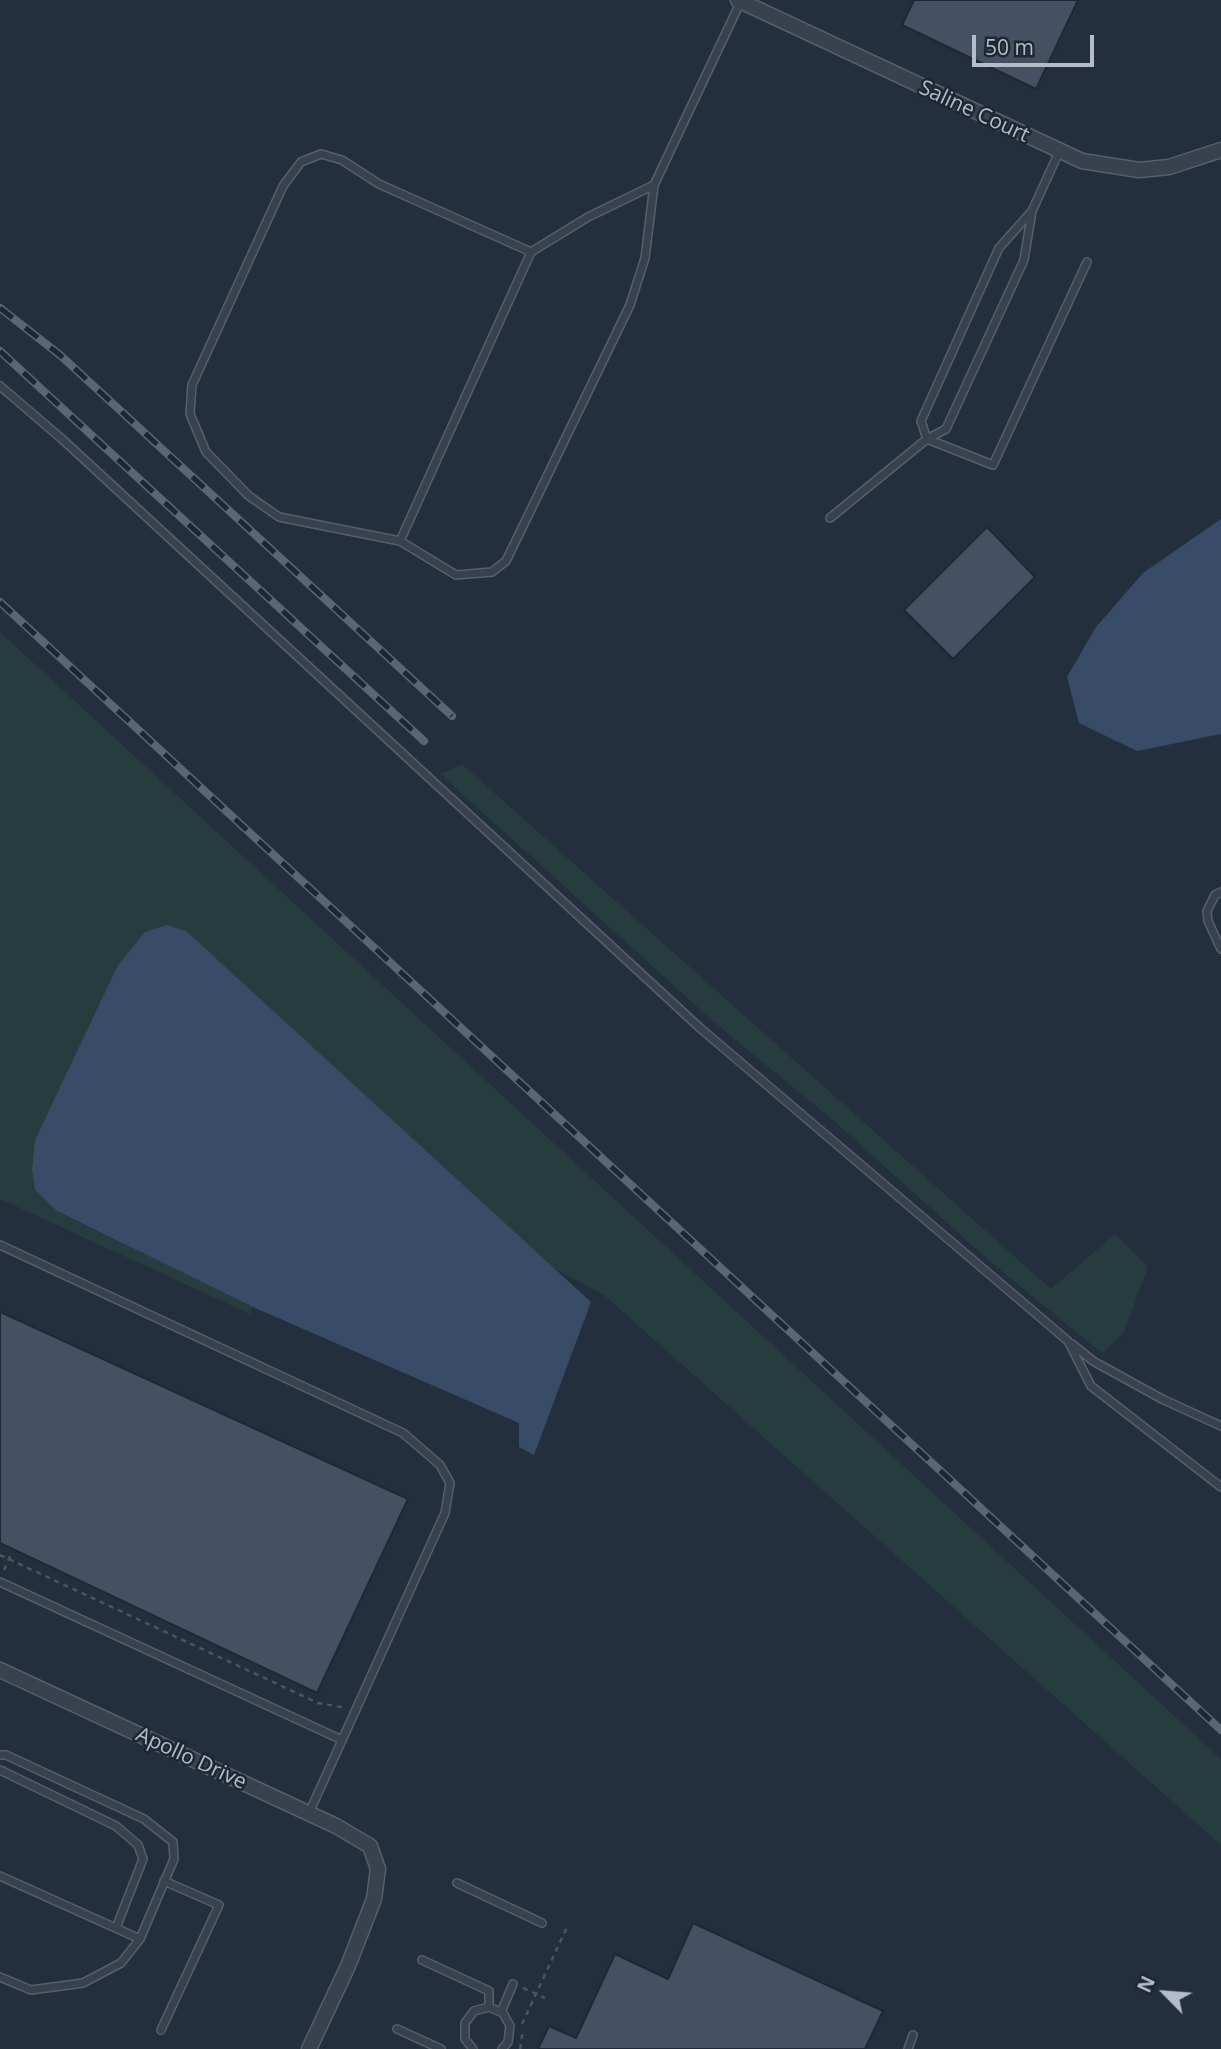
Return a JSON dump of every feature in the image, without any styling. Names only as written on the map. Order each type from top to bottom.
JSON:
[{"type":"street","name":"Saline Court","points":[[739,1],[1059,152],[1110,167],[1139,170],[1169,167],[1221,150]]},
{"type":"street","name":"Apollo Drive","points":[[0,1670],[309,1813],[357,1837],[376,1855],[378,1883],[374,1899],[353,1955],[309,2049]]},
{"type":"lane","points":[[531,252],[380,184],[342,160],[321,154],[301,162],[283,186],[192,385],[190,414],[206,452],[249,496],[279,517],[400,541],[456,575],[492,572],[506,561],[630,305],[645,258],[654,184],[739,1]]},
{"type":"lane","points":[[830,518],[928,439],[946,429],[1024,260],[1032,211],[1059,152]]},
{"type":"lane","points":[[400,541],[531,252],[589,217],[654,184]]},
{"type":"lane","points":[[1032,211],[999,248],[921,421],[928,439],[993,466],[1087,262]]},
{"type":"lane","points":[[0,386],[83,458],[700,1028],[1093,1361],[1162,1399],[1221,1426]]},
{"type":"lane","points":[[1221,891],[1215,895],[1208,911],[1208,921],[1221,948]]},
{"type":"lane","points":[[0,1245],[403,1433],[440,1465],[450,1483],[445,1513],[309,1813]]},
{"type":"lane","points":[[1068,1341],[1091,1387],[1221,1487]]},
{"type":"lane","points":[[0,1581],[342,1740]]},
{"type":"lane","points":[[0,1755],[6,1755],[144,1819],[169,1836],[173,1842],[174,1859],[139,1939],[121,1963],[83,1983],[31,1990],[0,1976]]},
{"type":"lane","points":[[0,1770],[116,1826],[138,1845],[143,1859],[116,1928]]},
{"type":"lane","points":[[0,1875],[139,1939]]},
{"type":"lane","points":[[161,2031],[219,1905],[164,1881]]},
{"type":"lane","points":[[457,1883],[542,1923]]},
{"type":"lane","points":[[422,1960],[489,1991],[489,2007]]},
{"type":"lane","points":[[501,2012],[513,1984]]},
{"type":"lane","points":[[469,2048],[465,2039],[465,2023],[474,2011],[489,2007],[501,2012],[508,2019],[511,2034],[502,2049]]},
{"type":"lane","points":[[397,2029],[441,2049]]},
{"type":"lane","points":[[908,2049],[913,2035]]},
{"type":"path","points":[[0,1581],[12,1552]]},
{"type":"path","points":[[0,1555],[318,1703],[356,1709]]},
{"type":"path","points":[[520,2049],[522,2024],[568,1925]]},
{"type":"path","points":[[513,1984],[545,1998]]},
{"type":"green space","points":[[0,632],[1221,1759],[1221,1845],[605,1296],[550,1266],[57,1211],[253,1307],[250,1314],[0,1199]]},
{"type":"green space","points":[[462,764],[1051,1289],[1115,1234],[1148,1267],[1124,1332],[1103,1354],[994,1265],[834,1121],[714,1022],[440,774]]},
{"type":"water","points":[[1221,519],[1221,734],[1137,751],[1079,723],[1067,677],[1096,627],[1143,573]]},
{"type":"water","points":[[167,925],[186,931],[591,1302],[534,1455],[519,1447],[519,1423],[253,1307],[57,1211],[35,1190],[32,1169],[35,1140],[118,965],[145,932]]},
{"type":"building","points":[[914,0],[1078,0],[1036,89],[902,25]]},
{"type":"building","points":[[987,527],[1035,577],[953,659],[904,610]]},
{"type":"building","points":[[0,1312],[408,1499],[317,1693],[0,1543]]},
{"type":"building","points":[[693,1923],[883,2011],[865,2049],[538,2049],[549,2026],[576,2038],[615,1954],[668,1979]]},
{"type":"railway","points":[[0,308],[60,355],[452,716]]},
{"type":"railway","points":[[0,351],[424,741]]},
{"type":"railway","points":[[0,602],[1221,1730]]}]
